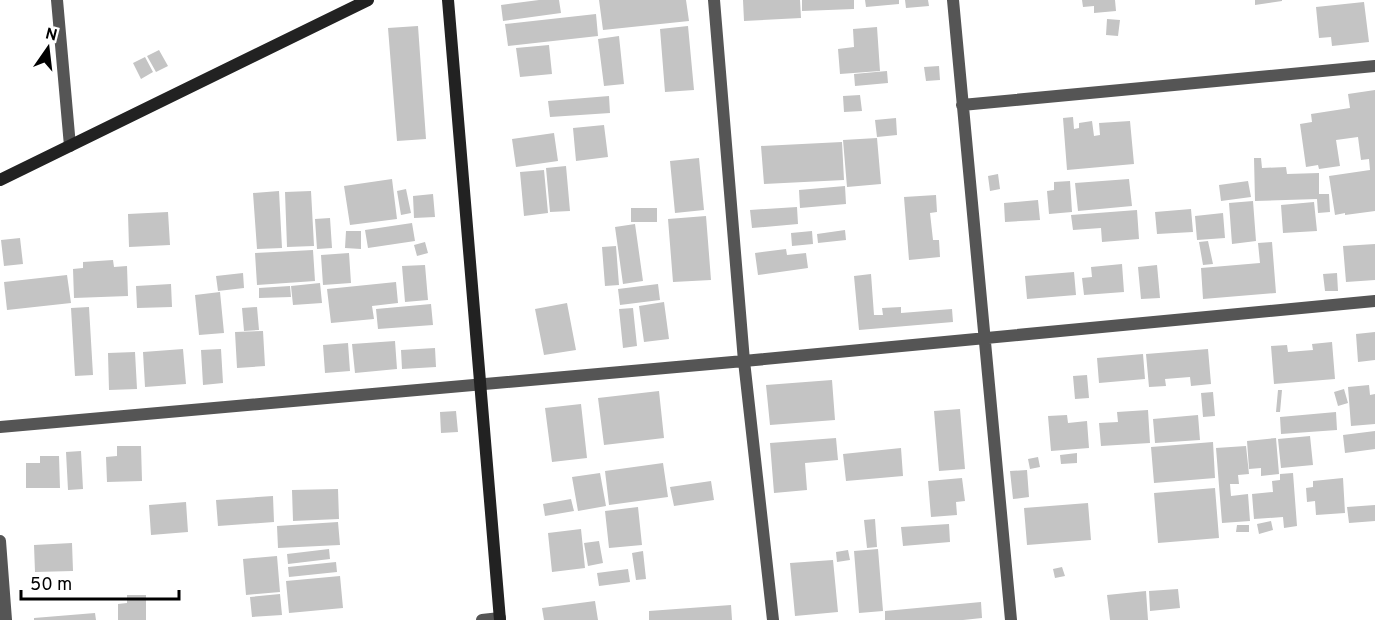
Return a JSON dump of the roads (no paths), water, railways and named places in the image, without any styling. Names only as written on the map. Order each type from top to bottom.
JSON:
[{"type":"street","points":[[57,0],[70,146]]},
{"type":"street","points":[[0,180],[368,0]]},
{"type":"street","points":[[448,0],[500,619],[482,620]]},
{"type":"street","points":[[714,0],[744,361],[773,620]]},
{"type":"street","points":[[953,0],[1011,620]]},
{"type":"street","points":[[962,105],[1375,66]]},
{"type":"street","points":[[0,427],[744,361],[1375,301]]},
{"type":"street","points":[[0,541],[6,620]]}]
